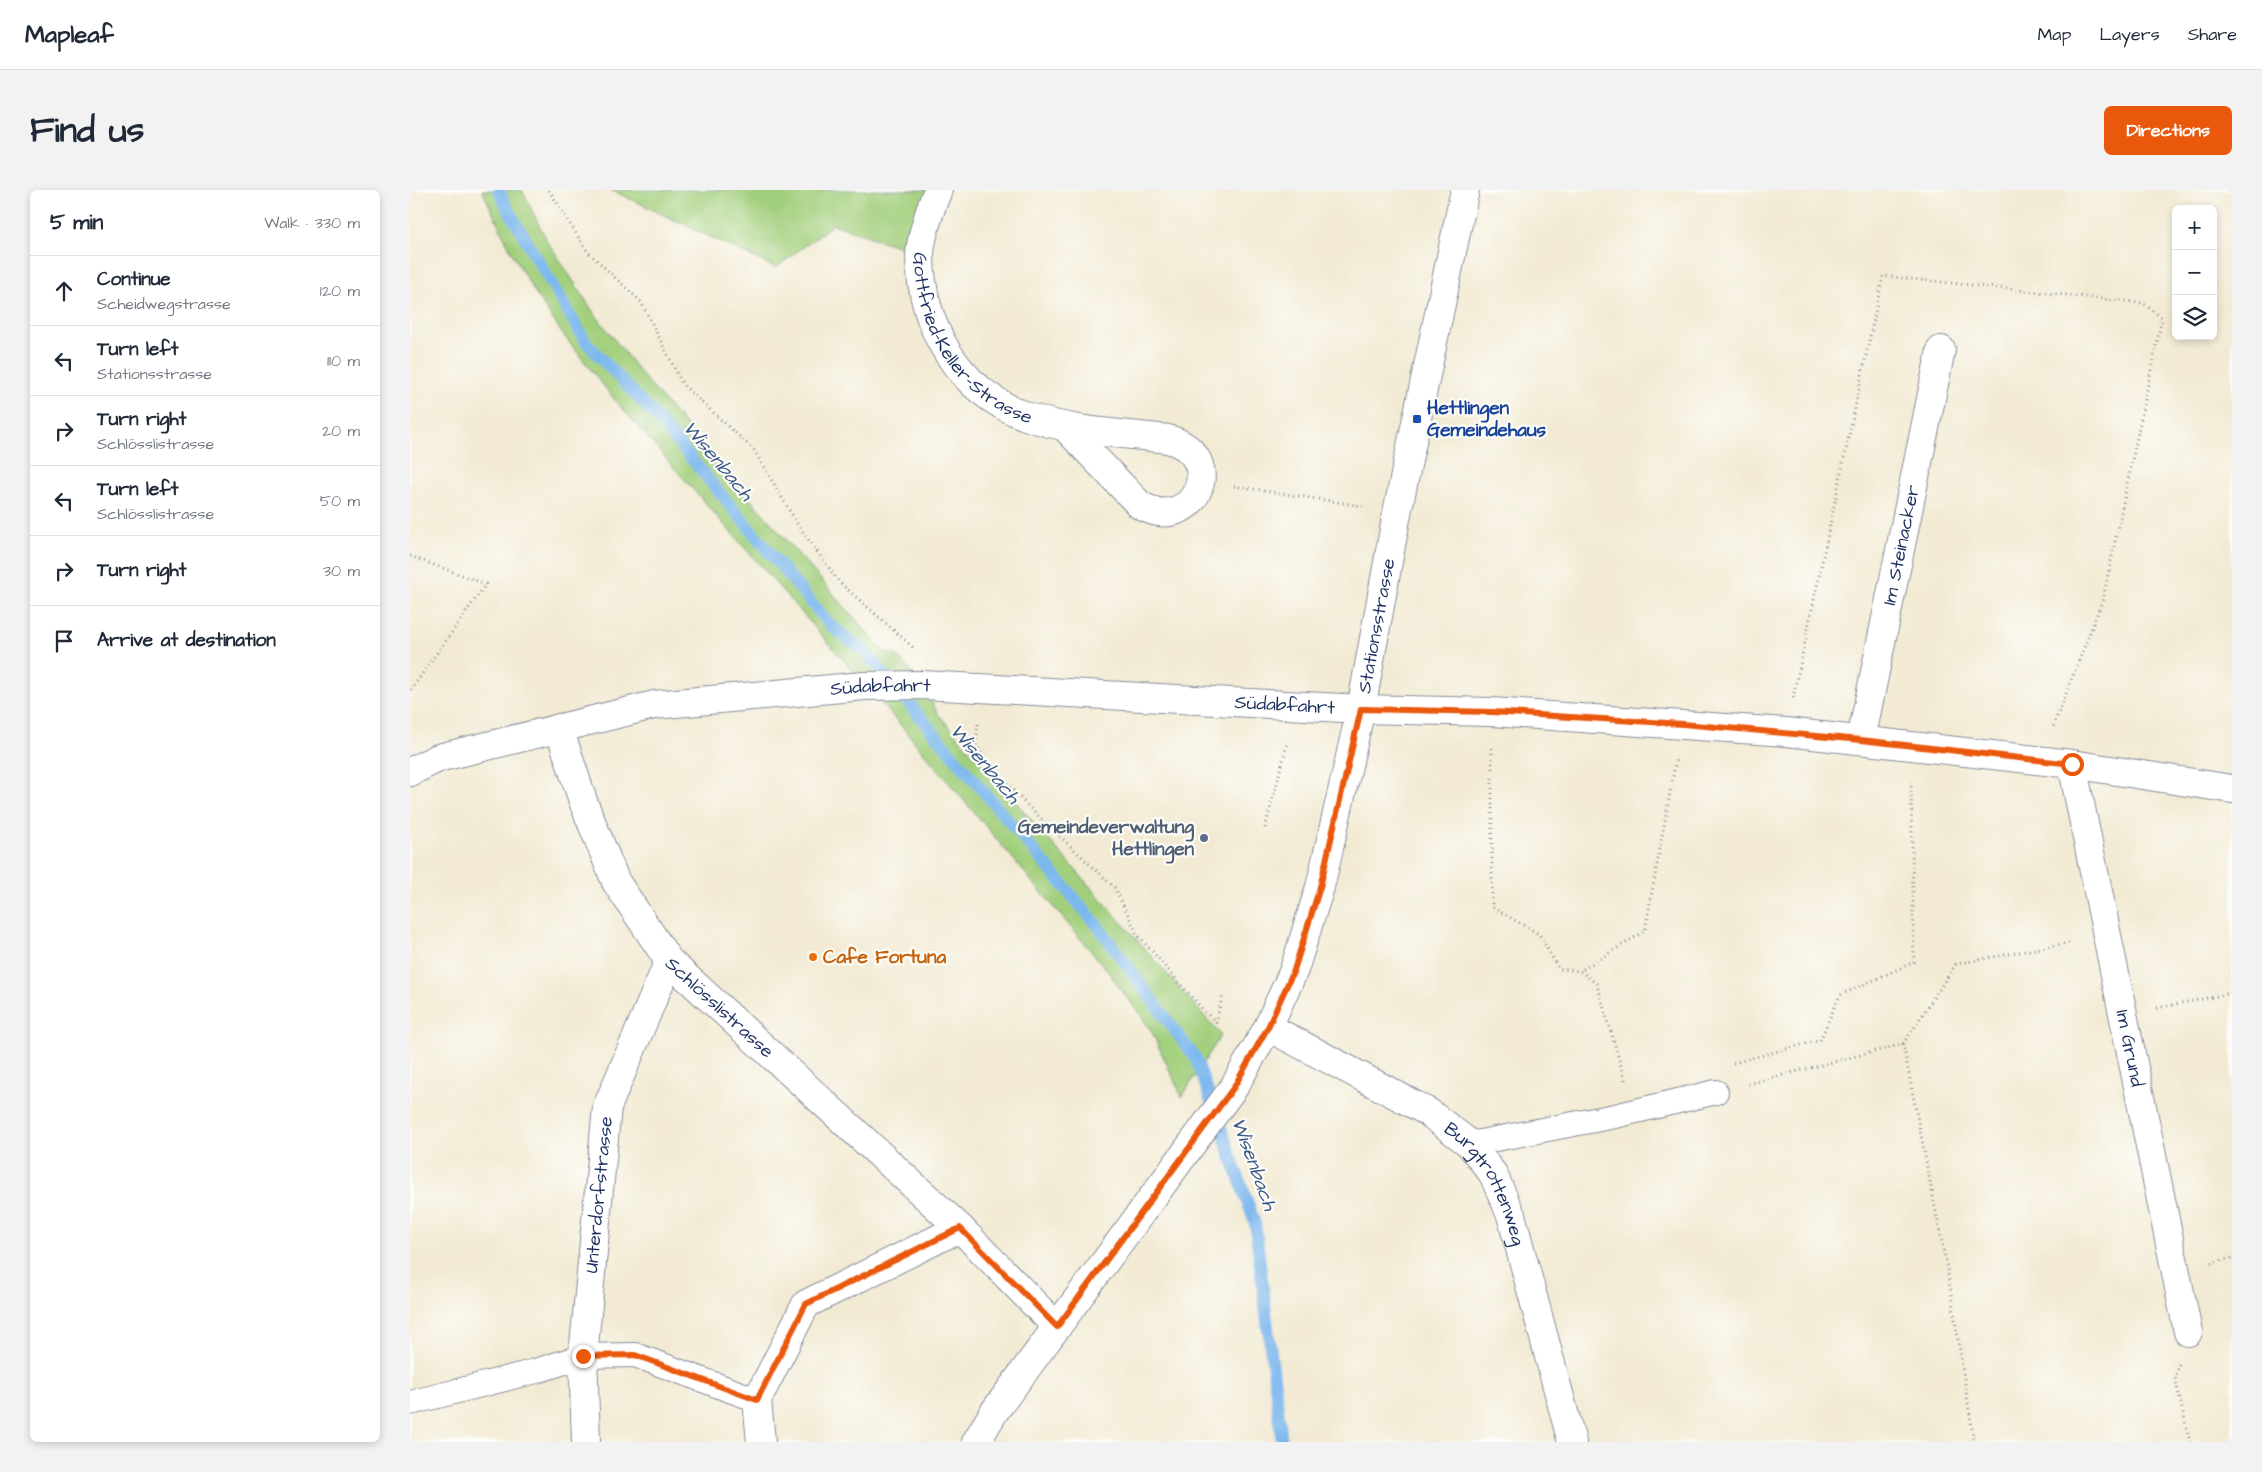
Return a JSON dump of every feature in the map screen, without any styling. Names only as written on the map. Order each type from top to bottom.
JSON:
[{"type":"street","name":"Gottfried-Keller-Strasse","points":[[938,190],[931,206],[920,254],[925,305],[945,349],[965,377],[990,398],[1025,416],[1066,428],[1168,438],[1179,442],[1189,448],[1197,458],[1201,481],[1198,492],[1183,508],[1172,512],[1150,511],[1140,505],[1066,428]]},
{"type":"street","name":"Stationsstrasse","points":[[976,1442],[994,1412],[1234,1087],[1268,1027],[1294,970],[1320,887],[1361,709],[1401,494],[1465,190]]},
{"type":"street","name":"Im Steinacker","points":[[1861,740],[1941,350]]},
{"type":"street","name":"Südabfahrt","points":[[410,772],[438,758],[654,705],[864,686],[924,685],[1361,709],[1492,712],[1786,732],[2072,764],[2232,789]]},
{"type":"street","name":"Schlösslistrasse","points":[[559,728],[584,804],[616,882],[669,961],[960,1228],[1057,1327]]},
{"type":"street","name":"Im Grund","points":[[2072,764],[2188,1332]]},
{"type":"street","name":"Unterdorfstrasse","points":[[586,1442],[583,1356],[607,1107],[669,961]]},
{"type":"street","name":"Burgtrottenweg","points":[[1268,1027],[1428,1112],[1470,1144],[1493,1174],[1511,1215],[1572,1442]]},
{"type":"street","points":[[761,1442],[757,1400],[806,1304],[960,1228]]},
{"type":"lane","points":[[1470,1144],[1616,1116],[1716,1092]]},
{"type":"lane","points":[[410,1403],[536,1371],[583,1356],[635,1355],[757,1400]]},
{"type":"path","points":[[548,190],[587,251],[641,302],[683,385],[754,450],[798,525],[839,582],[922,655],[924,685]]},
{"type":"path","points":[[1786,732],[1883,276],[2143,303],[2162,318],[2103,600],[2040,761]]},
{"type":"path","points":[[1201,481],[1370,507]]},
{"type":"path","points":[[410,556],[486,584],[410,691]]},
{"type":"path","points":[[982,689],[976,745],[987,763],[1033,811],[1115,888],[1137,934],[1204,1012],[1216,1022],[1223,994]]},
{"type":"path","points":[[1492,712],[1492,907],[1539,934],[1559,969],[1580,971],[1597,984],[1625,1081]]},
{"type":"path","points":[[1580,971],[1645,931],[1683,724]]},
{"type":"path","points":[[1265,828],[1288,740]]},
{"type":"path","points":[[1724,1065],[1820,1040],[1840,995],[1914,962],[1911,746]]},
{"type":"path","points":[[1716,1092],[1903,1044],[1956,964],[2108,935]]},
{"type":"path","points":[[2123,1014],[2232,993]]},
{"type":"path","points":[[1903,1044],[1947,1268],[1974,1442]]},
{"type":"path","points":[[2188,1332],[2175,1378],[2190,1442]]},
{"type":"green space","points":[[482,190],[522,190],[546,239],[594,313],[646,380],[885,653],[896,655],[923,685],[938,714],[1221,1035],[1182,1097],[1151,1030],[1106,969],[897,721],[619,405],[564,336],[535,293],[512,253]]},
{"type":"green space","points":[[611,190],[938,190],[920,254],[833,224],[776,268]]},
{"type":"waterway","name":"Wisenbach","points":[[499,190],[505,204],[585,341],[658,419],[830,625],[864,651],[1097,925],[1196,1059],[1255,1223],[1282,1442]]},
{"type":"place","name":"Hettlingen Gemeindehaus","points":[[1417,419]]},
{"type":"place","name":"Gemeindeverwaltung Hettlingen","points":[[1204,838]]},
{"type":"place","name":"Cafe Fortuna","points":[[813,957]]},
{"type":"route","points":[[583,1356],[635,1355],[757,1400],[806,1304],[960,1228],[1057,1327],[1234,1087],[1268,1027],[1294,970],[1320,887],[1361,709],[1492,712],[1683,724],[1786,732],[2072,764]]}]
